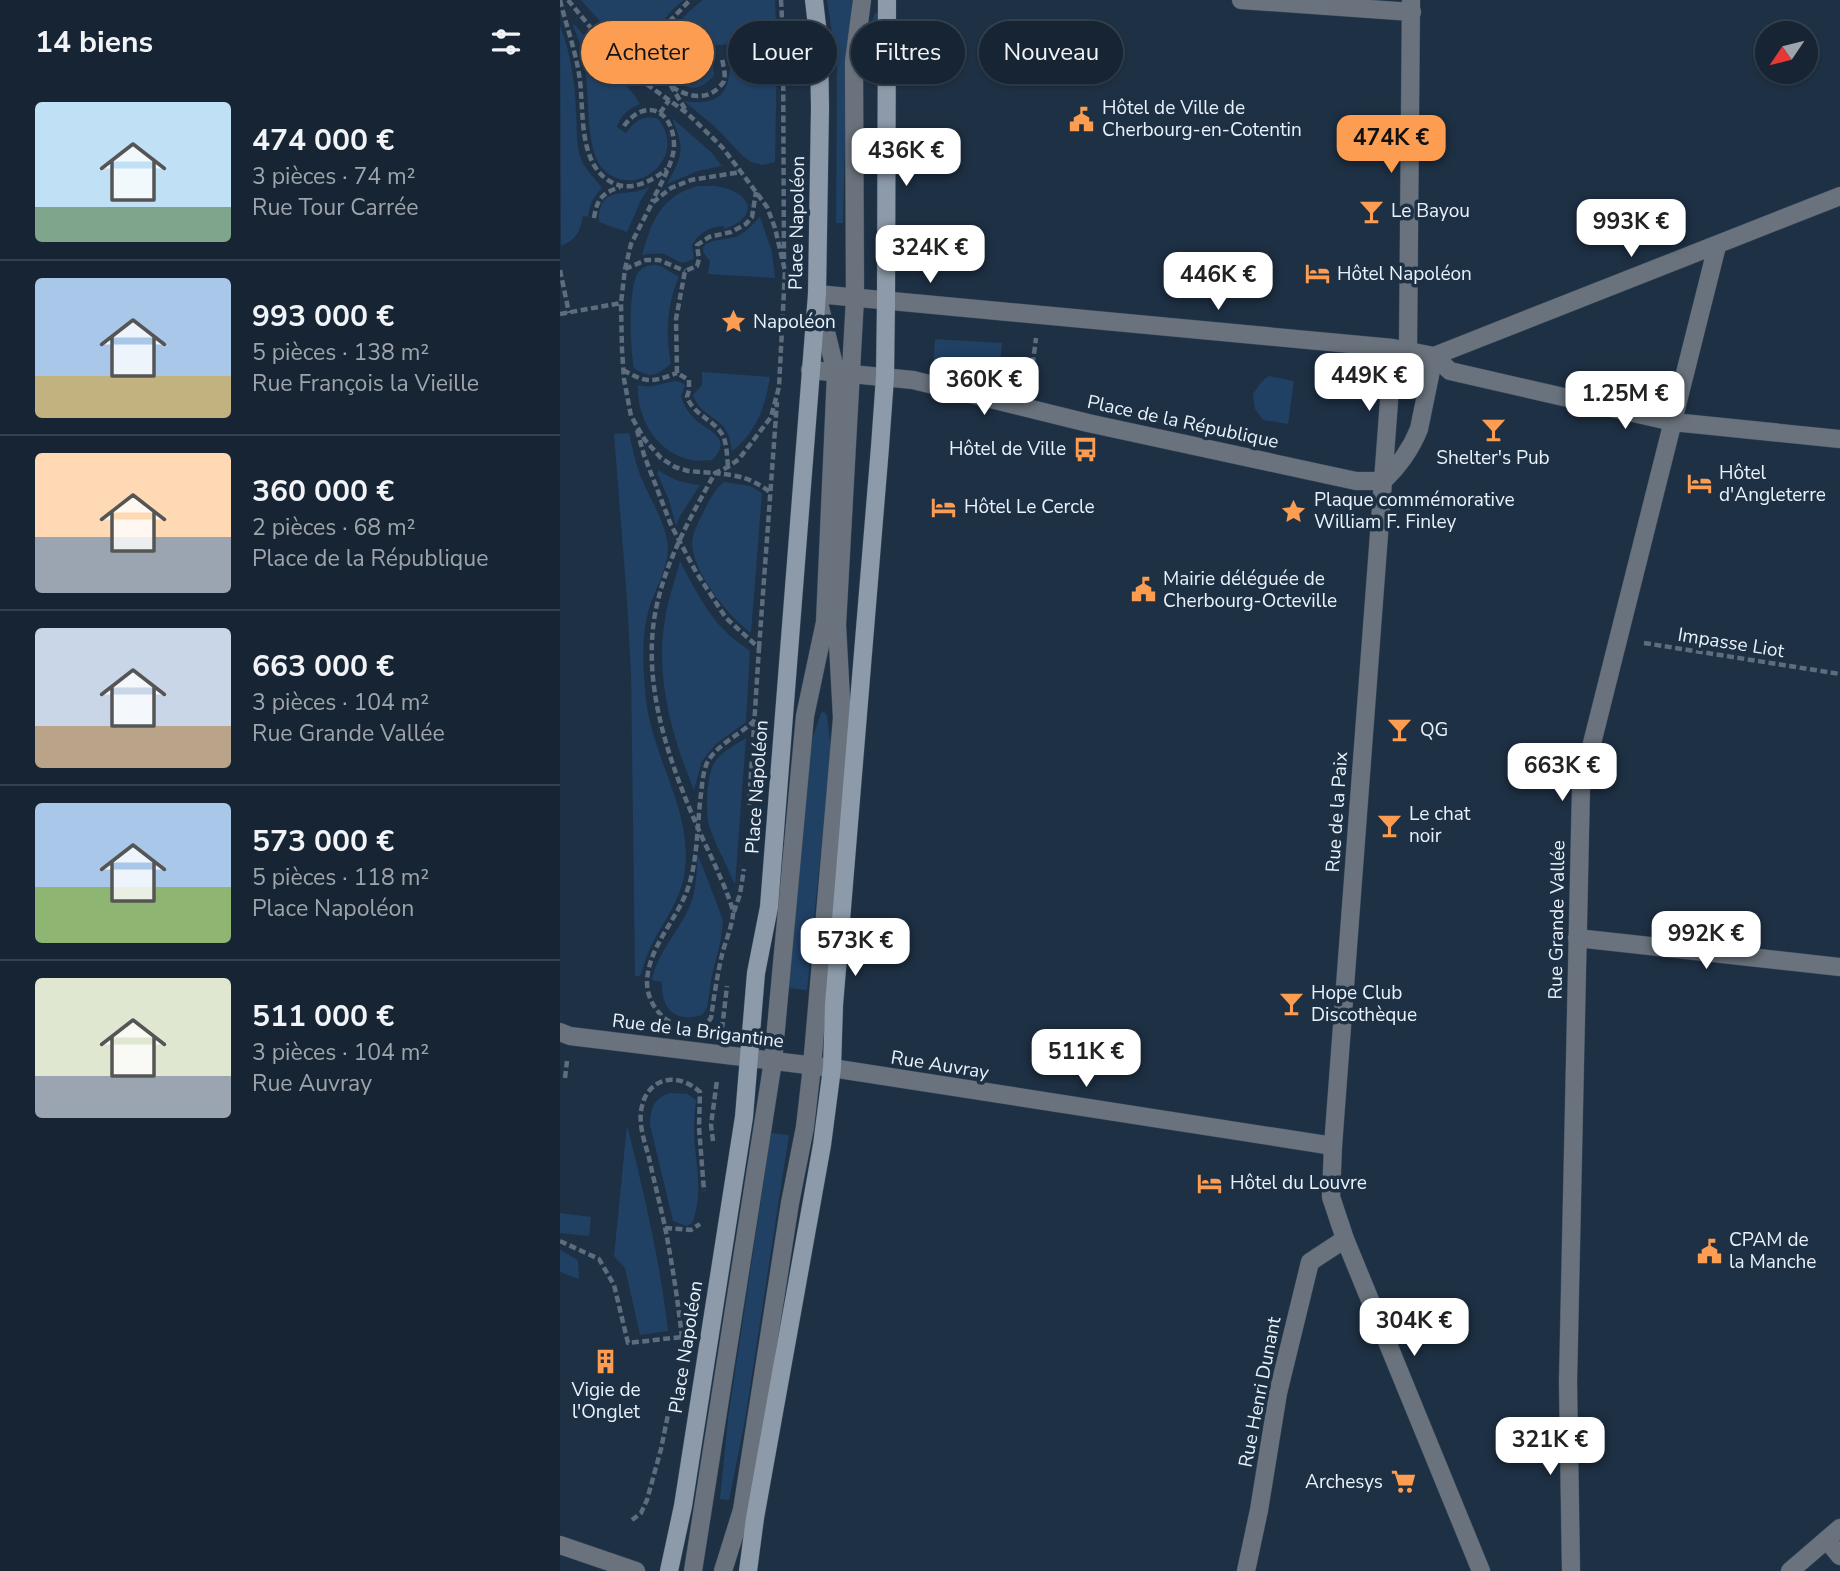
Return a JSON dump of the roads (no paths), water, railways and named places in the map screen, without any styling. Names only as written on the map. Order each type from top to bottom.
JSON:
[{"type":"main road","name":"Place Napoléon","points":[[669,1571],[683,1506],[742,1131],[756,974],[769,907],[817,294],[820,108],[819,43],[814,0]]},
{"type":"main road","points":[[748,1571],[832,1068],[834,1005],[884,377],[887,0]]},
{"type":"street","points":[[692,1571],[773,1061],[805,716],[825,622],[844,373],[855,298],[854,62],[862,0]]},
{"type":"street","points":[[1241,0],[1411,6],[1401,349],[1383,481]]},
{"type":"street","points":[[1434,356],[1840,196]]},
{"type":"street","name":"Rue Grande Vallée","points":[[1571,1571],[1569,1382],[1581,787],[1717,246]]},
{"type":"street","points":[[723,1571],[742,1510],[790,1203],[805,1127],[842,718],[837,625],[844,373],[817,294],[1401,349],[1434,356],[1450,371],[1673,422],[1840,439]]},
{"type":"street","points":[[1383,481],[1400,464],[1415,439],[1434,356]]},
{"type":"street","name":"Place de la République","points":[[810,370],[913,380],[1102,426],[1356,481],[1383,481]]},
{"type":"street","name":"Rue de la Paix","points":[[1383,481],[1331,1197],[1345,1239],[1481,1571]]},
{"type":"street","points":[[1577,938],[1840,967]]},
{"type":"street","name":"Rue de la Brigantine","points":[[560,1032],[569,1036],[832,1068]]},
{"type":"street","name":"Rue Auvray","points":[[832,1068],[1334,1146]]},
{"type":"street","name":"Rue Henri Dunant","points":[[1246,1571],[1278,1393],[1310,1262],[1345,1239]]},
{"type":"street","points":[[1790,1571],[1833,1534],[1840,1556]]},
{"type":"street","points":[[560,1545],[636,1571]]},
{"type":"place","name":"Hôtel de Ville de Cherbourg-en-Cotentin","points":[[1082,119]]},
{"type":"place","name":"Le Bayou","points":[[1371,211]]},
{"type":"place","name":"Hôtel Napoléon","points":[[1317,274]]},
{"type":"place","name":"Napoléon","points":[[733,322]]},
{"type":"place","name":"Shelter's Pub","points":[[1493,430]]},
{"type":"place","name":"Hôtel de Ville","points":[[1086,449]]},
{"type":"place","name":"Hôtel d'Angleterre","points":[[1699,484]]},
{"type":"place","name":"Hôtel Le Cercle","points":[[944,507]]},
{"type":"place","name":"Plaque commémorative William F. Finley","points":[[1294,511]]},
{"type":"place","name":"Mairie déléguée de Cherbourg-Octeville","points":[[1143,590]]},
{"type":"place","name":"QG","points":[[1400,730]]},
{"type":"place","name":"Le chat noir","points":[[1389,825]]},
{"type":"place","name":"Hope Club Discothèque","points":[[1291,1004]]},
{"type":"place","name":"Hôtel du Louvre","points":[[1210,1183]]},
{"type":"place","name":"CPAM de la Manche","points":[[1709,1251]]},
{"type":"place","name":"Vigie de l'Onglet","points":[[606,1362]]},
{"type":"place","name":"Archesys","points":[[1403,1482]]}]
